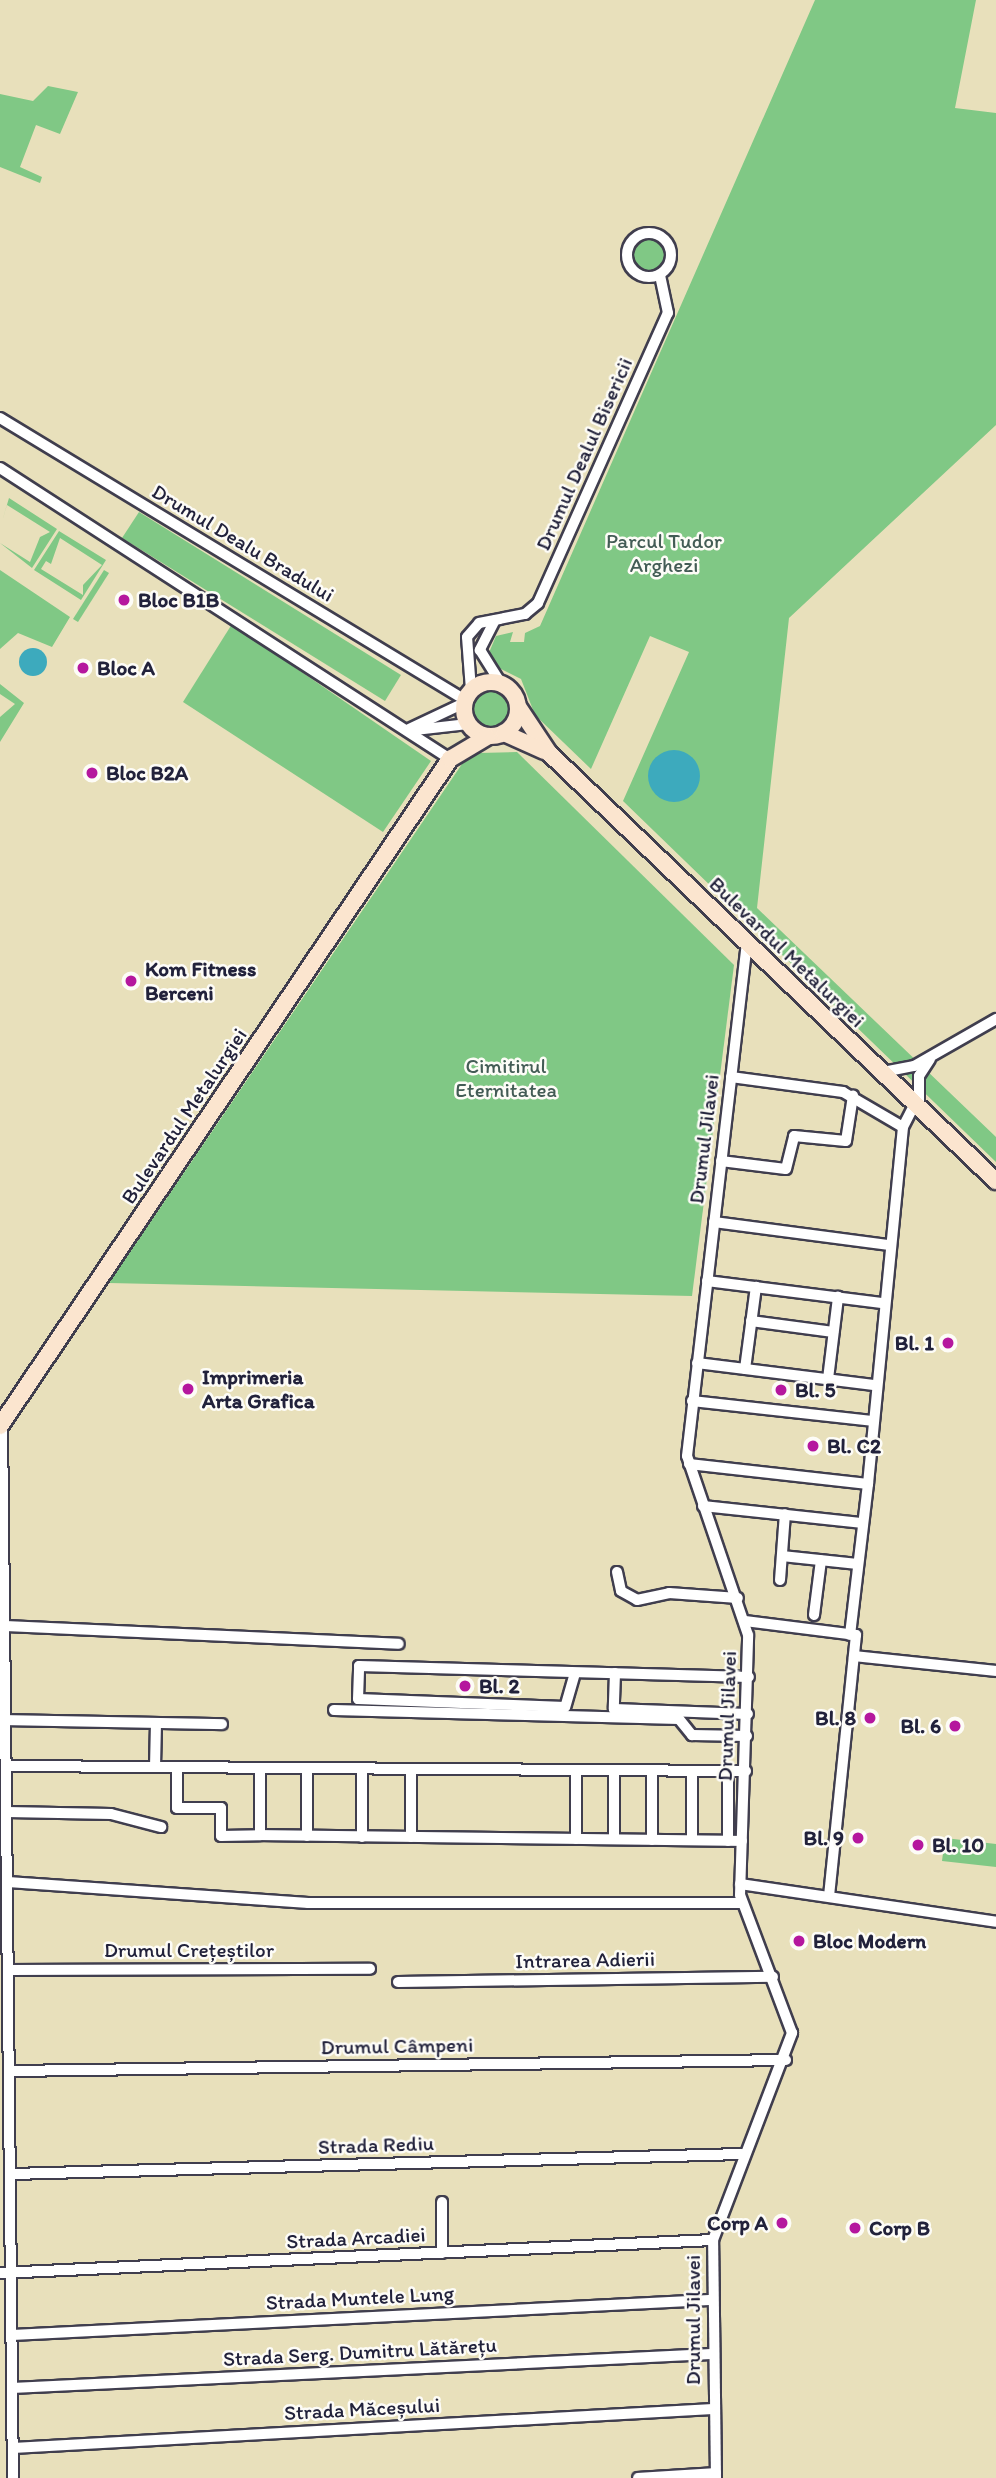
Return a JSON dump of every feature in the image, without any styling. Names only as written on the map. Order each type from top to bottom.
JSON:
[{"type":"main road","points":[[501,683],[519,708],[504,733],[487,737],[468,724],[467,698],[501,683]]},
{"type":"main road","name":"Bulevardul Metalurgiei","points":[[519,708],[549,753],[996,1181]]},
{"type":"main road","name":"Bulevardul Metalurgiei","points":[[1,1421],[444,754],[468,724]]},
{"type":"main road","name":"Bulevardul Metalurgiei","points":[[504,733],[549,753]]},
{"type":"main road","name":"Bulevardul Metalurgiei","points":[[444,754],[487,737]]},
{"type":"street","points":[[659,234],[671,248],[671,261],[660,275],[641,276],[628,263],[628,250],[640,235],[659,234]]},
{"type":"street","name":"Drumul Dealul Bisericii","points":[[467,698],[467,637],[475,625],[538,603],[668,313],[660,275]]},
{"type":"street","name":"Drumul Dealu Bradului","points":[[0,418],[467,698]]},
{"type":"street","points":[[0,468],[444,754]]},
{"type":"street","points":[[495,620],[480,650],[501,683]]},
{"type":"street","points":[[409,729],[467,698]]},
{"type":"street","points":[[409,729],[468,724]]},
{"type":"street","name":"Drumul Jilavei","points":[[716,2476],[709,2300],[713,2240],[742,2154],[786,2060],[792,2025],[741,1903],[749,1676],[745,1620],[689,1464],[692,1401],[747,942]]},
{"type":"street","points":[[883,1072],[932,1056],[996,1019]]},
{"type":"street","points":[[850,1635],[868,1484],[882,1303],[903,1127],[917,1105],[919,1076],[932,1056]]},
{"type":"street","points":[[731,1077],[853,1096],[903,1127]]},
{"type":"street","points":[[721,1161],[789,1169],[794,1136],[846,1141],[853,1096]]},
{"type":"street","points":[[714,1222],[889,1244]]},
{"type":"street","points":[[707,1281],[882,1303]]},
{"type":"street","points":[[746,1369],[756,1287]]},
{"type":"street","points":[[828,1379],[838,1297]]},
{"type":"street","points":[[751,1321],[833,1332]]},
{"type":"street","points":[[697,1363],[874,1385]]},
{"type":"street","points":[[692,1401],[872,1421]]},
{"type":"street","points":[[0,2469],[13,2474],[12,2174],[1,1421]]},
{"type":"street","points":[[689,1464],[868,1484]]},
{"type":"street","points":[[703,1506],[863,1522]]},
{"type":"street","points":[[780,1580],[785,1514]]},
{"type":"street","points":[[782,1556],[858,1564]]},
{"type":"street","points":[[814,1615],[821,1560]]},
{"type":"street","points":[[617,1572],[621,1591],[637,1600],[669,1593],[738,1598]]},
{"type":"street","points":[[745,1620],[856,1636],[829,1896]]},
{"type":"street","points":[[5,1626],[399,1644]]},
{"type":"street","points":[[854,1656],[996,1671]]},
{"type":"street","points":[[575,1672],[565,1707],[359,1699],[359,1666],[749,1676]]},
{"type":"street","points":[[615,1674],[614,1709],[748,1714]]},
{"type":"street","points":[[334,1710],[679,1719],[692,1735],[747,1736]]},
{"type":"street","points":[[6,1720],[222,1724]]},
{"type":"street","points":[[155,1767],[156,1723]]},
{"type":"street","points":[[6,1766],[746,1771]]},
{"type":"street","points":[[177,1767],[177,1808],[221,1808],[221,1836],[742,1841]]},
{"type":"street","points":[[260,1768],[260,1835]]},
{"type":"street","points":[[307,1768],[307,1836]]},
{"type":"street","points":[[362,1768],[362,1836]]},
{"type":"street","points":[[411,1769],[411,1837]]},
{"type":"street","points":[[576,1770],[576,1839]]},
{"type":"street","points":[[614,1770],[614,1839]]},
{"type":"street","points":[[652,1770],[652,1840]]},
{"type":"street","points":[[692,1770],[692,1840]]},
{"type":"street","points":[[728,1771],[728,1841]]},
{"type":"street","points":[[7,1812],[111,1814],[161,1827]]},
{"type":"street","points":[[8,1882],[294,1902],[741,1903]]},
{"type":"street","points":[[740,1884],[996,1922]]},
{"type":"street","name":"Drumul Crețeștilor","points":[[9,1970],[370,1969]]},
{"type":"street","name":"Intrarea Adierii","points":[[398,1982],[773,1976]]},
{"type":"street","name":"Drumul Câmpeni","points":[[10,2071],[786,2060]]},
{"type":"street","name":"Strada Rediu","points":[[12,2174],[742,2154]]},
{"type":"street","points":[[0,2191],[12,2199]]},
{"type":"street","points":[[442,2202],[442,2253]]},
{"type":"street","points":[[0,2231],[12,2240]]},
{"type":"street","name":"Strada Arcadiei","points":[[0,2273],[713,2240]]},
{"type":"street","name":"Strada Muntele Lung","points":[[12,2335],[709,2300]]},
{"type":"street","name":"Strada Serg. Dumitru Lătărețu","points":[[12,2388],[711,2354]]},
{"type":"street","name":"Strada Măceșului","points":[[13,2448],[713,2409]]},
{"type":"street","points":[[0,2424],[12,2424]]},
{"type":"street","points":[[638,2478],[716,2476]]},
{"type":"green space","name":"Parcul Tudor Arghezi","points":[[815,0],[976,0],[955,108],[996,113],[996,425],[789,618],[757,908],[996,1137],[996,1162],[623,801],[689,652],[650,636],[591,769],[535,715],[521,679],[497,667],[488,655],[496,636],[513,632],[510,642],[524,642],[525,633],[540,626]]},
{"type":"green space","points":[[48,86],[78,92],[60,134],[36,125],[20,167],[42,177],[40,183],[0,167],[0,94],[33,101]]},
{"type":"green space","points":[[649,236],[662,242],[668,255],[662,268],[649,274],[636,268],[630,255],[636,242]]},
{"type":"green space","points":[[9,498],[57,529],[32,568],[0,543],[30,562],[40,537],[50,532],[7,505],[0,528]]},
{"type":"green space","points":[[139,512],[401,675],[385,701],[122,538]]},
{"type":"green space","points":[[59,531],[106,560],[81,600],[34,570]],"holes":[[[60,538],[102,565],[83,585],[83,595],[41,569],[46,561],[51,564]]]},
{"type":"green space","points":[[0,570],[70,617],[52,647],[18,633],[0,649]]},
{"type":"green space","points":[[104,570],[109,573],[78,622],[73,619]]},
{"type":"green space","points":[[232,624],[431,761],[383,832],[183,702]]},
{"type":"green space","points":[[0,684],[24,703],[0,742],[0,717],[15,704],[0,694]]},
{"type":"green space","points":[[491,689],[505,695],[511,709],[505,723],[491,729],[477,723],[471,709],[477,695]]},
{"type":"green space","name":"Cimitirul Eternitatea","points":[[517,752],[734,965],[692,1296],[109,1283],[462,764],[478,753]]},
{"type":"green space","points":[[945,1838],[996,1844],[996,1867],[942,1861]]},
{"type":"water","points":[[33,648],[43,652],[47,662],[43,672],[33,676],[23,672],[19,662],[23,652]]},
{"type":"water","points":[[674,750],[684,752],[692,758],[698,766],[698,786],[692,794],[684,800],[674,802],[664,800],[656,794],[650,786],[648,776],[650,766],[656,758],[664,752]]},
{"type":"place","name":"Bloc B1B","points":[[124,600]]},
{"type":"place","name":"Bloc A","points":[[83,668]]},
{"type":"place","name":"Bloc B2A","points":[[92,773]]},
{"type":"place","name":"Kom Fitness Berceni","points":[[131,981]]},
{"type":"place","name":"Bl. 1","points":[[948,1343]]},
{"type":"place","name":"Imprimeria Arta Grafica","points":[[188,1389]]},
{"type":"place","name":"Bl. 5","points":[[781,1390]]},
{"type":"place","name":"Bl. C2","points":[[813,1446]]},
{"type":"place","name":"Bl. 2","points":[[465,1686]]},
{"type":"place","name":"Bl. 8","points":[[870,1718]]},
{"type":"place","name":"Bl. 6","points":[[955,1726]]},
{"type":"place","name":"Bl. 9","points":[[858,1838]]},
{"type":"place","name":"Bl. 10","points":[[918,1845]]},
{"type":"place","name":"Bloc Modern","points":[[799,1941]]},
{"type":"place","name":"Corp A","points":[[782,2223]]},
{"type":"place","name":"Corp B","points":[[855,2228]]}]
